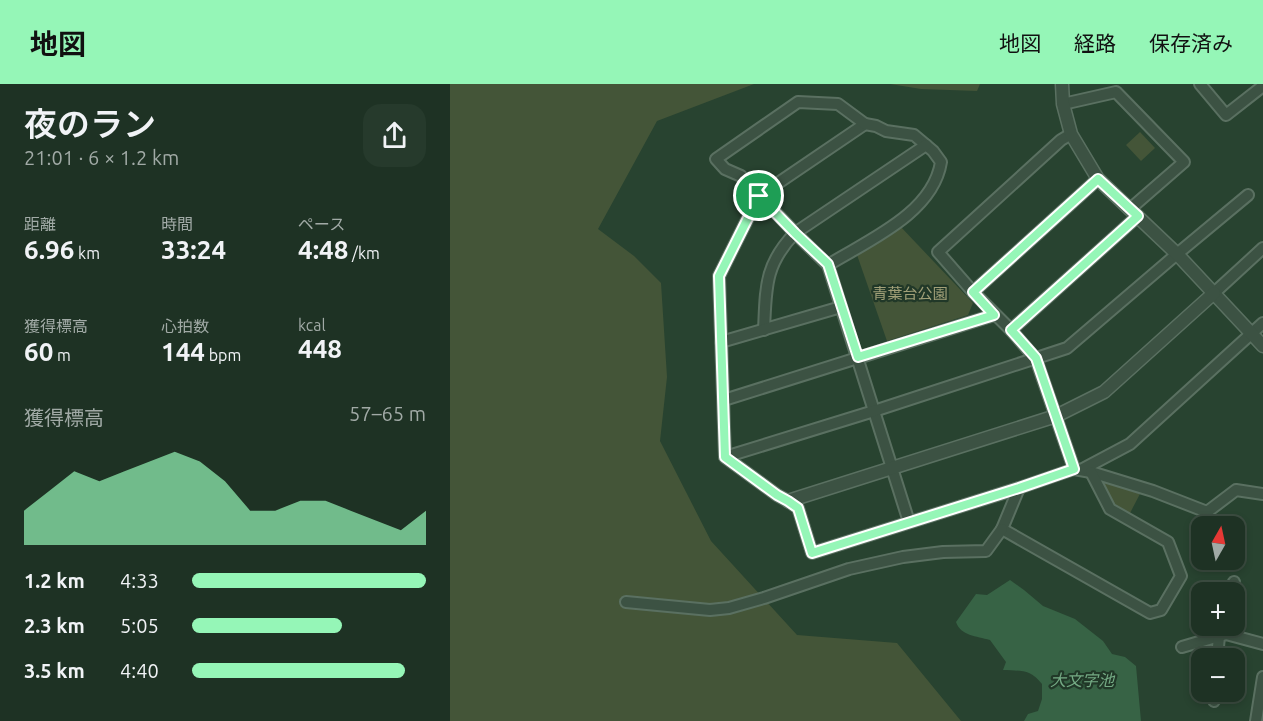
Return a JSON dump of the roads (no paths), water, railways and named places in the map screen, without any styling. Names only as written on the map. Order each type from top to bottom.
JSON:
[{"type":"street","points":[[1062,84],[1063,104],[1071,134],[1098,179],[1176,254],[1263,346]]},
{"type":"street","points":[[1200,84],[1226,115],[1263,86]]},
{"type":"street","points":[[1011,330],[1184,162],[1116,92],[1063,104]]},
{"type":"street","points":[[828,264],[894,225],[913,211],[931,188],[939,174],[941,162],[933,151],[914,135],[886,131],[865,123],[838,104],[798,102],[716,159],[725,168],[741,176],[828,264],[909,522]]},
{"type":"street","points":[[725,457],[719,276],[759,196],[865,123]]},
{"type":"street","points":[[1002,528],[1150,613],[1161,610],[1181,576],[1168,542],[1110,509],[1082,471],[1056,416],[1036,358],[938,252],[1061,140],[1071,134]]},
{"type":"street","points":[[764,330],[768,276],[776,256],[786,242],[795,233],[926,145]]},
{"type":"street","points":[[973,292],[1098,179]]},
{"type":"street","points":[[725,457],[1067,348],[1248,195]]},
{"type":"street","points":[[788,501],[1056,416],[1104,392],[1263,248]]},
{"type":"street","points":[[721,342],[841,307]]},
{"type":"street","points":[[723,400],[994,315]]},
{"type":"street","points":[[725,457],[798,508],[812,553],[1019,488],[1082,471],[1130,444],[1263,323]]},
{"type":"street","points":[[1082,471],[1153,492],[1207,512],[1236,490],[1263,494]]},
{"type":"street","points":[[626,602],[710,610],[729,608],[849,569],[903,557],[943,552],[986,551],[1002,528],[1019,488]]},
{"type":"street","points":[[1182,647],[1213,636]]},
{"type":"street","points":[[1237,636],[1263,644]]},
{"type":"street","points":[[1256,720],[1263,677]]},
{"type":"water","name":"大文字池","points":[[1010,580],[1043,606],[1075,619],[1103,641],[1112,654],[1125,657],[1136,666],[1141,721],[1024,721],[1028,714],[1038,711],[1042,699],[1042,684],[1029,673],[1003,670],[1006,662],[990,640],[965,633],[956,622],[976,594],[987,595]]},
{"type":"park label","name":"青葉台公園","points":[[910,293]]}]
